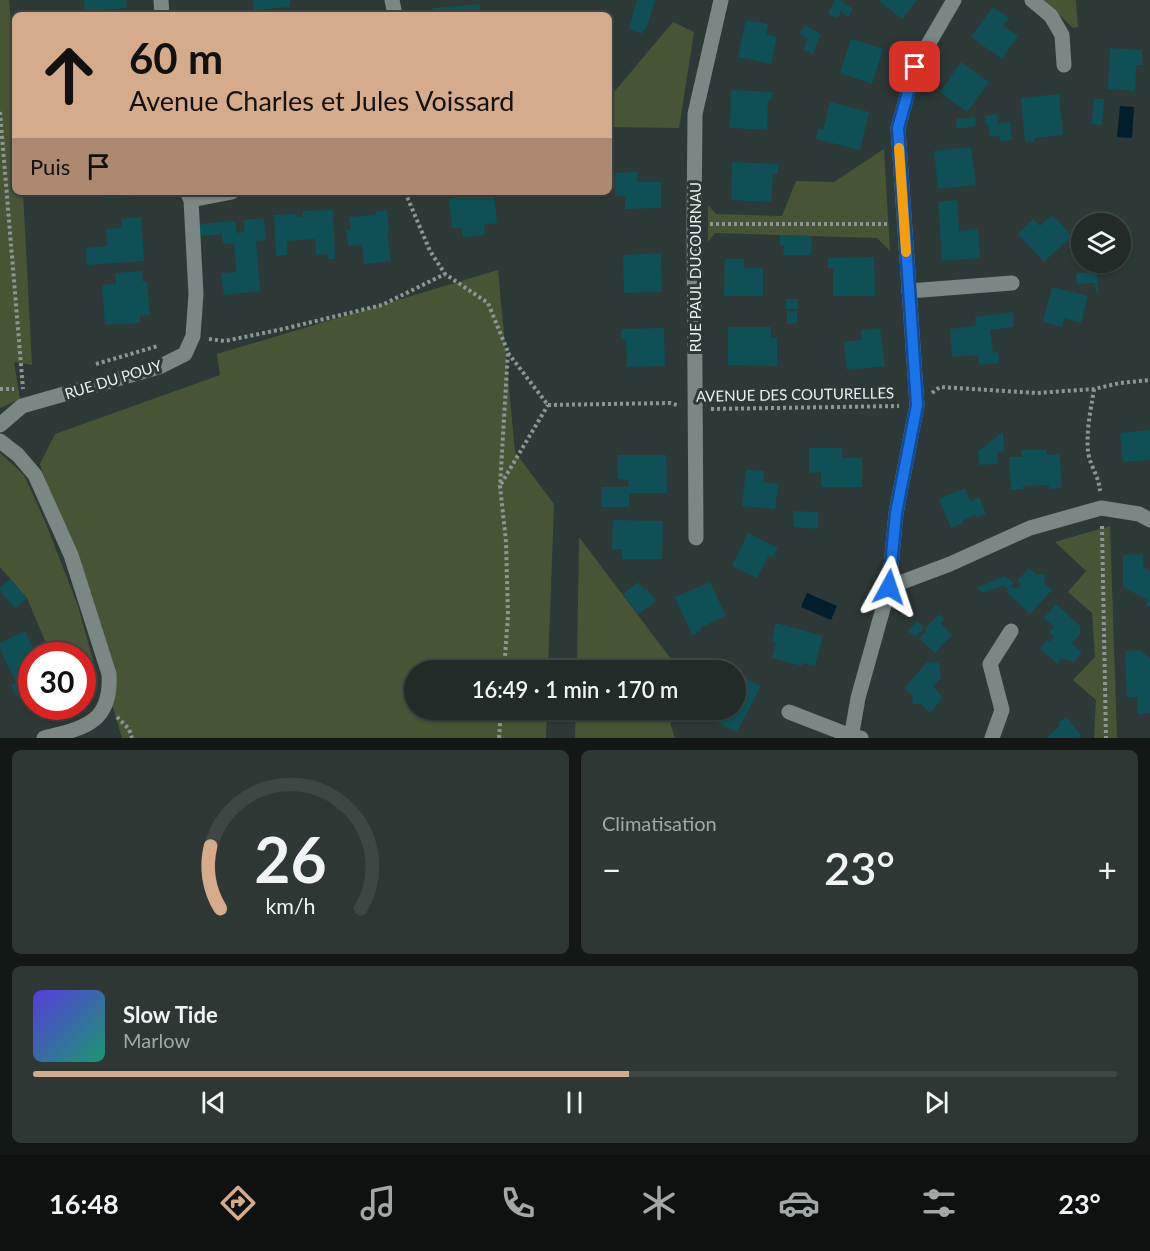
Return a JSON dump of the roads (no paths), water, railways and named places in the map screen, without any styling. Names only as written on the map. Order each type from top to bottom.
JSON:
[{"type":"street","name":"RUE PAUL DUCOURNAU","points":[[696,538],[695,114],[721,0]]},
{"type":"street","points":[[789,712],[854,737],[858,698],[889,587],[896,513],[917,405],[898,128],[915,67],[954,0]]},
{"type":"street","points":[[1032,0],[1051,16],[1062,35],[1064,65]]},
{"type":"street","name":"RUE DU POUY","points":[[0,425],[22,406],[159,367],[185,354],[193,336],[196,294],[189,196]]},
{"type":"street","points":[[909,291],[1011,283]]},
{"type":"street","points":[[0,441],[18,455],[35,475],[71,555],[109,674],[110,688],[106,706],[99,716],[84,727],[44,738]]},
{"type":"street","points":[[889,587],[950,564],[1030,528],[1101,508],[1139,514],[1150,520]]},
{"type":"street","points":[[992,738],[1002,710],[990,664],[1011,631]]},
{"type":"water","points":[[1120,106],[1134,107],[1132,138],[1117,137]]},
{"type":"water","points":[[807,593],[837,606],[831,620],[801,607]]}]
